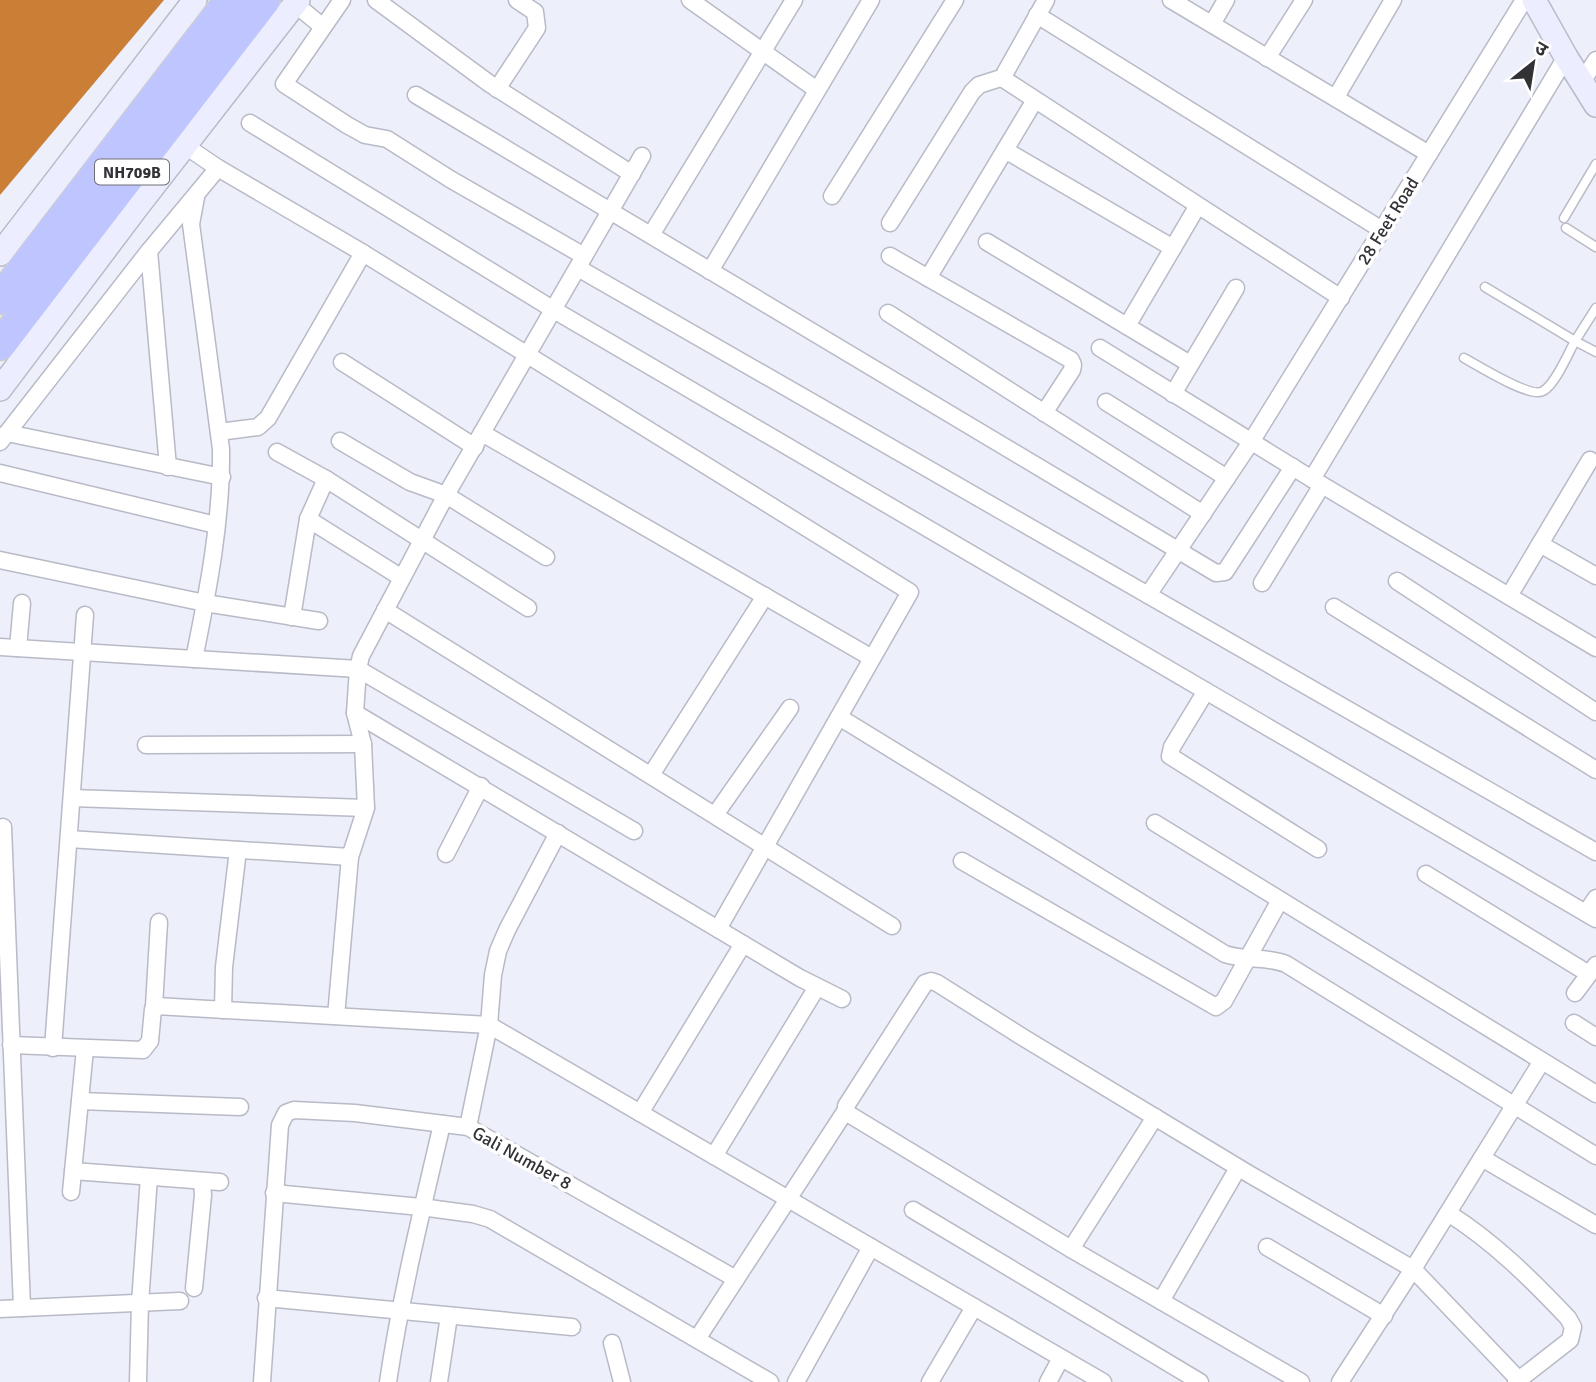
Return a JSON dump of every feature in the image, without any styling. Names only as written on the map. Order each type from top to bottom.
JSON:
[{"type":"highway","name":"NH709B","points":[[0,299],[230,0]]},
{"type":"highway","name":"NH709B","points":[[0,345],[265,0]]},
{"type":"street","points":[[0,254],[195,0]]},
{"type":"street","points":[[0,389],[190,149],[308,13],[342,0]]},
{"type":"street","points":[[376,0],[497,89],[632,174]]},
{"type":"street","points":[[497,89],[537,28],[536,12],[517,0]]},
{"type":"street","points":[[690,0],[817,90]]},
{"type":"street","points":[[651,235],[794,0]]},
{"type":"street","points":[[710,271],[871,0]]},
{"type":"street","points":[[832,196],[955,0]]},
{"type":"street","points":[[890,223],[972,92],[979,85],[1004,77],[1046,0]]},
{"type":"street","points":[[1171,0],[1429,155]]},
{"type":"street","points":[[1212,24],[1227,0]]},
{"type":"street","points":[[1267,58],[1304,0]]},
{"type":"street","points":[[1336,97],[1393,0]]},
{"type":"street","name":"28 Feet Road","points":[[1148,595],[1251,442],[1524,0]]},
{"type":"street","points":[[1534,0],[1596,105]]},
{"type":"street","points":[[308,13],[284,83],[347,125],[365,135],[387,139],[581,262],[1148,595],[1596,852]]},
{"type":"street","points":[[1037,15],[1382,230]]},
{"type":"street","points":[[1262,583],[1317,482],[1566,57]]},
{"type":"street","points":[[1582,82],[1596,60]]},
{"type":"street","points":[[1004,77],[1008,83],[1197,207],[1341,298]]},
{"type":"street","points":[[416,95],[1216,573],[1225,572],[1293,467]]},
{"type":"street","points":[[928,278],[1035,100]]},
{"type":"street","points":[[250,123],[554,310],[1591,916],[1596,898]]},
{"type":"street","points":[[190,149],[910,592],[718,929]]},
{"type":"street","points":[[1005,150],[1172,248]]},
{"type":"street","points":[[336,1016],[350,857],[366,808],[363,744],[355,713],[358,669],[366,644],[446,495],[642,156]]},
{"type":"street","points":[[215,166],[196,197],[149,251],[4,437],[222,477]]},
{"type":"street","points":[[194,659],[205,603],[222,477],[219,432],[191,224],[196,197]]},
{"type":"street","points":[[1127,326],[1197,207]]},
{"type":"street","points":[[987,242],[1190,364]]},
{"type":"street","points":[[149,251],[168,467]]},
{"type":"street","points":[[219,432],[258,427],[268,418],[363,253]]},
{"type":"street","points":[[890,256],[1071,360],[1072,370],[1044,413]]},
{"type":"street","points":[[1173,394],[1236,288]]},
{"type":"street","points":[[888,313],[1203,514]]},
{"type":"street","points":[[1100,348],[1317,482],[1596,648]]},
{"type":"street","points":[[342,362],[872,658]]},
{"type":"street","points":[[1106,402],[1227,478]]},
{"type":"street","points":[[340,441],[410,482],[446,495],[546,557]]},
{"type":"street","points":[[277,452],[528,608]]},
{"type":"street","points":[[1509,596],[1590,460]]},
{"type":"street","points":[[0,473],[216,525]]},
{"type":"street","points":[[292,617],[307,519],[326,480]]},
{"type":"street","points":[[307,519],[402,578]]},
{"type":"street","points":[[1540,544],[1596,576]]},
{"type":"street","points":[[0,560],[205,603],[319,621]]},
{"type":"street","points":[[1396,581],[1596,712]]},
{"type":"street","points":[[651,775],[765,596]]},
{"type":"street","points":[[18,648],[22,603]]},
{"type":"street","points":[[1334,607],[1596,770]]},
{"type":"street","points":[[385,610],[892,926]]},
{"type":"street","points":[[53,1048],[85,615]]},
{"type":"street","points":[[0,647],[358,669],[634,831]]},
{"type":"street","points":[[1206,691],[1172,747],[1170,755],[1318,849]]},
{"type":"street","points":[[715,815],[790,708]]},
{"type":"street","points":[[355,713],[743,944],[842,999]]},
{"type":"street","points":[[839,717],[1225,954],[1286,964],[1596,1156]]},
{"type":"street","points":[[146,745],[363,744]]},
{"type":"street","points":[[446,854],[481,786]]},
{"type":"street","points":[[72,799],[366,808]]},
{"type":"street","points":[[1155,823],[1596,1094]]},
{"type":"street","points":[[3,827],[5,1001],[11,1045],[22,1308]]},
{"type":"street","points":[[468,1127],[489,1025],[498,951],[558,832]]},
{"type":"street","points":[[69,839],[350,857]]},
{"type":"street","points":[[223,1010],[238,850]]},
{"type":"street","points":[[962,861],[1216,1007],[1221,1005],[1250,958],[1280,900]]},
{"type":"street","points":[[1426,874],[1593,969],[1575,993]]},
{"type":"street","points":[[11,1045],[85,1049],[146,1048],[150,1041],[154,1006],[159,922]]},
{"type":"street","points":[[640,1113],[743,944]]},
{"type":"street","points":[[697,1339],[846,1110],[921,987],[931,981],[1238,1168],[1413,1269],[1519,1381],[1570,1340],[1573,1327],[1561,1310],[1513,1262],[1448,1213]]},
{"type":"street","points":[[714,1156],[817,987]]},
{"type":"street","points":[[154,1006],[489,1025],[1103,1382]]},
{"type":"street","points":[[1574,1023],[1596,1037]]},
{"type":"street","points":[[71,1192],[85,1049]]},
{"type":"street","points":[[1340,1382],[1542,1061]]},
{"type":"street","points":[[80,1101],[240,1107]]},
{"type":"street","name":"Gali Number 8","points":[[274,1193],[280,1125],[286,1113],[294,1110],[355,1113],[468,1127],[736,1279]]},
{"type":"street","points":[[846,1110],[850,1115],[1071,1249],[1301,1382]]},
{"type":"street","points":[[1071,1249],[1155,1117]]},
{"type":"street","points":[[388,1382],[399,1311],[442,1125]]},
{"type":"street","points":[[1482,1158],[1596,1225]]},
{"type":"street","points":[[1161,1301],[1238,1168]]},
{"type":"street","points":[[74,1171],[220,1182]]},
{"type":"street","points":[[138,1382],[140,1303],[149,1177]]},
{"type":"street","points":[[194,1288],[202,1181]]},
{"type":"street","points":[[262,1382],[274,1193],[421,1207],[473,1214],[489,1219],[770,1382]]},
{"type":"street","points":[[913,1210],[1200,1382]]},
{"type":"street","points":[[796,1382],[871,1247]]},
{"type":"street","points":[[1267,1247],[1384,1316]]},
{"type":"street","points":[[267,1298],[572,1326]]},
{"type":"street","points":[[0,1309],[180,1301]]},
{"type":"street","points":[[930,1382],[974,1307]]},
{"type":"street","points":[[439,1382],[449,1316]]},
{"type":"street","points":[[612,1343],[622,1382]]},
{"type":"street","points":[[1048,1382],[1061,1358]]},
{"type":"lane","points":[[1596,164],[1565,223],[1596,247]]},
{"type":"lane","points":[[1485,287],[1596,352]]},
{"type":"lane","points":[[1464,358],[1523,389],[1537,393],[1544,391],[1596,308]]},
{"type":"shaded area","points":[[0,0],[164,0],[0,195]]}]
